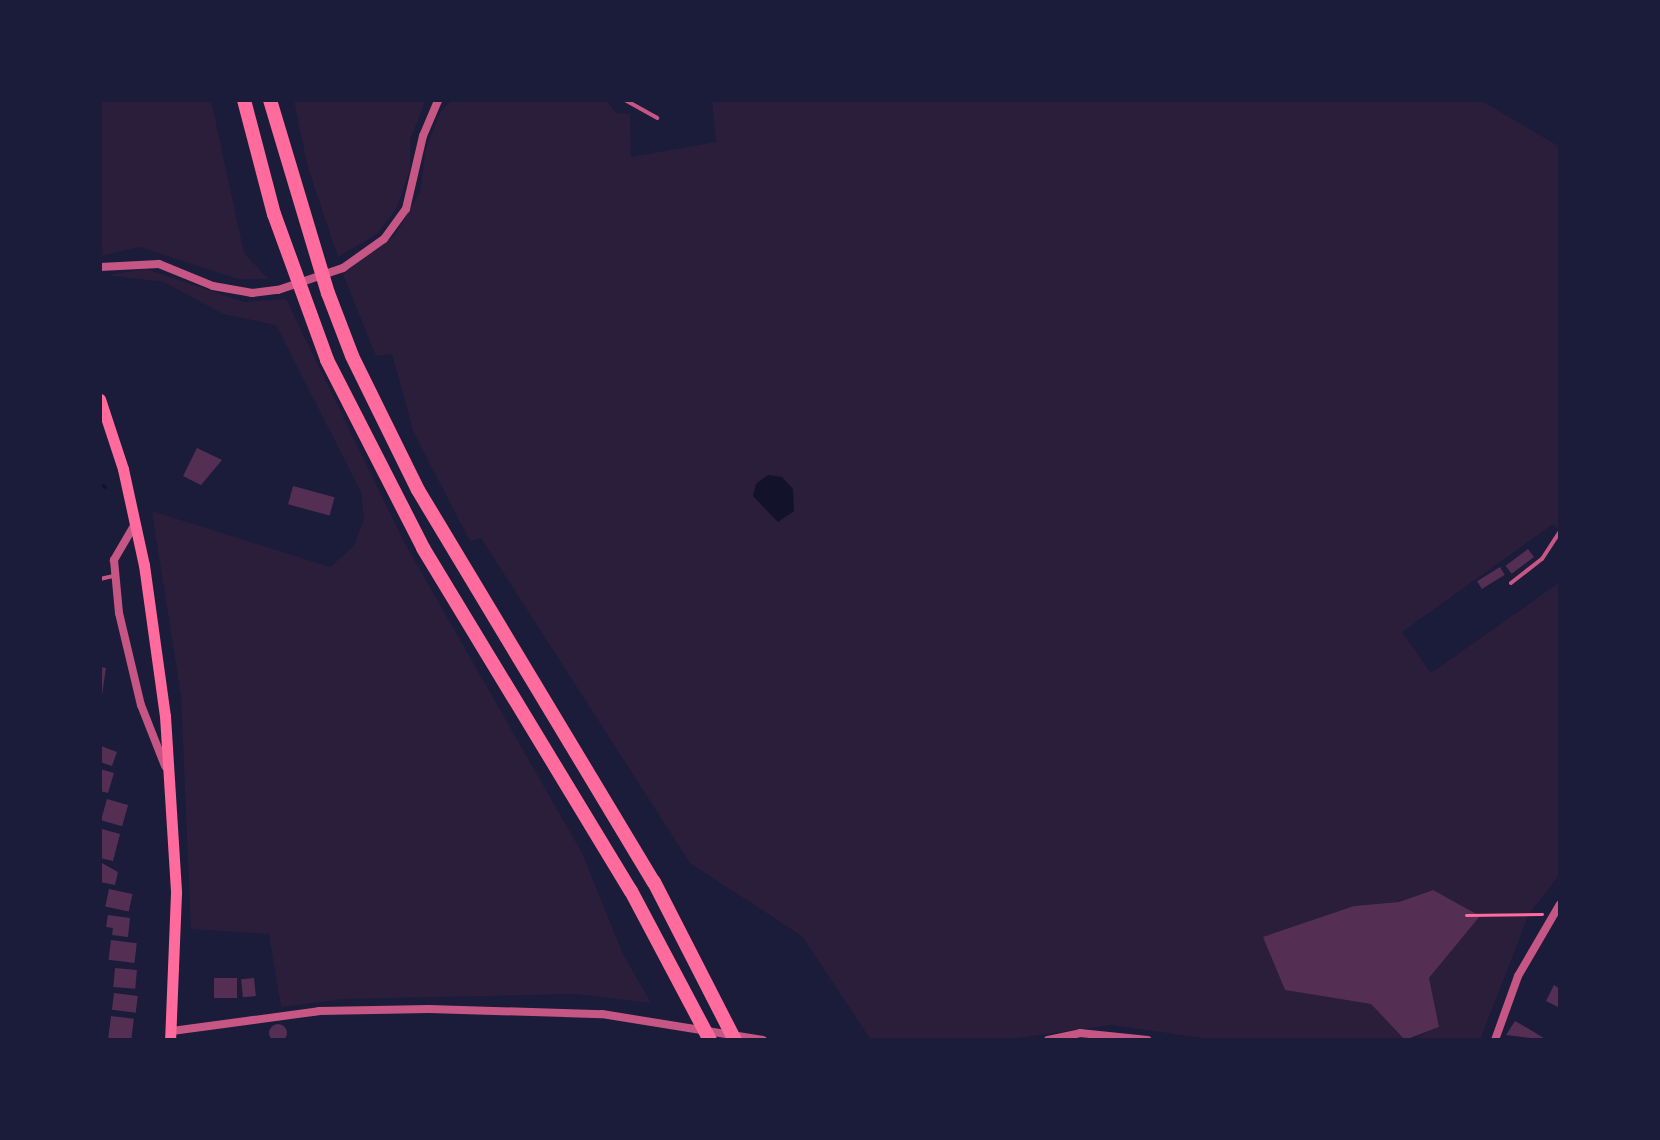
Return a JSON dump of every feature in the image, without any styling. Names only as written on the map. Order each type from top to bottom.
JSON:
[{"type":"highway","points":[[244,100],[288,259],[327,360],[409,524],[631,891],[710,1040]]},
{"type":"highway","points":[[270,100],[313,252],[328,293],[352,356],[418,490],[654,882],[735,1040]]},
{"type":"main road","points":[[100,399],[135,523],[154,623],[170,777],[176,893],[171,1035]]},
{"type":"street","points":[[100,267],[159,264],[213,286],[252,293],[278,290],[343,268],[384,239],[406,209],[423,136],[438,100]]},
{"type":"street","points":[[135,523],[114,560],[116,575],[141,705],[170,777]]},
{"type":"street","points":[[1495,1040],[1518,976],[1560,904]]},
{"type":"street","points":[[171,1035],[377,1009],[573,1011],[763,1040]]},
{"type":"street","points":[[1048,1040],[1080,1033],[1148,1040]]},
{"type":"lane","points":[[625,100],[657,118]]},
{"type":"lane","points":[[1511,583],[1542,559],[1560,531]]},
{"type":"lane","points":[[100,579],[116,575]]},
{"type":"path","points":[[1466,915],[1554,914]]},
{"type":"shaded area","points":[[100,100],[211,100],[244,253],[268,279],[238,279],[140,247],[100,256]]},
{"type":"shaded area","points":[[294,100],[426,100],[410,140],[410,170],[396,209],[377,234],[338,257],[308,168]]},
{"type":"shaded area","points":[[452,100],[606,100],[616,113],[630,114],[631,157],[716,142],[712,100],[1480,100],[1560,147],[1560,532],[1553,524],[1402,632],[1431,673],[1560,582],[1560,874],[1529,914],[1480,1040],[1410,1040],[1439,1027],[1429,978],[1480,916],[1432,890],[1399,902],[1354,906],[1264,938],[1285,990],[1371,1004],[1405,1040],[1217,1040],[1111,1025],[1003,1040],[871,1040],[802,936],[690,863],[481,538],[470,541],[414,433],[392,354],[376,356],[343,274],[395,235],[420,192],[426,148],[441,111]]},
{"type":"shaded area","points":[[146,269],[244,302],[286,299],[404,542],[582,853],[623,954],[651,1003],[575,994],[344,999],[281,1007],[269,934],[191,929],[181,696],[152,511],[330,567],[354,546],[364,519],[361,492],[276,325],[223,314],[164,282],[107,275]]},
{"type":"shaded area","points":[[768,475],[782,477],[793,489],[794,511],[778,522],[753,496],[756,484]]},
{"type":"building","points":[[197,448],[222,460],[201,485],[183,476]]},
{"type":"building","points":[[293,486],[335,497],[330,515],[288,504]]},
{"type":"building","points":[[1528,549],[1534,557],[1512,574],[1506,566]]},
{"type":"building","points":[[1500,567],[1505,575],[1482,589],[1477,581]]},
{"type":"building","points":[[100,667],[106,668],[102,695],[100,695]]},
{"type":"building","points":[[101,746],[117,752],[112,766],[100,762]]},
{"type":"building","points":[[100,769],[114,773],[108,793],[100,791]]},
{"type":"building","points":[[107,799],[128,805],[122,826],[101,820]]},
{"type":"building","points":[[102,829],[120,834],[113,861],[100,858]]},
{"type":"building","points":[[100,862],[118,872],[115,885],[100,882]]},
{"type":"building","points":[[109,889],[132,894],[129,912],[105,907]]},
{"type":"building","points":[[1433,890],[1480,916],[1429,978],[1439,1027],[1405,1040],[1371,1004],[1285,990],[1263,937],[1354,906],[1399,902]]},
{"type":"building","points":[[108,915],[130,918],[128,937],[112,935],[113,928],[106,927]]},
{"type":"building","points":[[111,940],[137,943],[134,963],[109,960]]},
{"type":"building","points":[[115,968],[137,970],[135,989],[113,987]]},
{"type":"building","points":[[214,978],[237,978],[237,998],[214,998]]},
{"type":"building","points":[[254,978],[256,996],[243,997],[241,979]]},
{"type":"building","points":[[1554,985],[1560,989],[1558,1007],[1546,1001]]},
{"type":"building","points":[[114,993],[138,996],[136,1013],[112,1010]]},
{"type":"building","points":[[111,1016],[134,1019],[131,1040],[108,1038]]},
{"type":"building","points":[[1515,1021],[1529,1029],[1547,1040],[1506,1035]]},
{"type":"building","points":[[278,1024],[287,1033],[278,1042],[269,1033]]},
{"type":"waterway","points":[[100,485],[105,487]]}]
